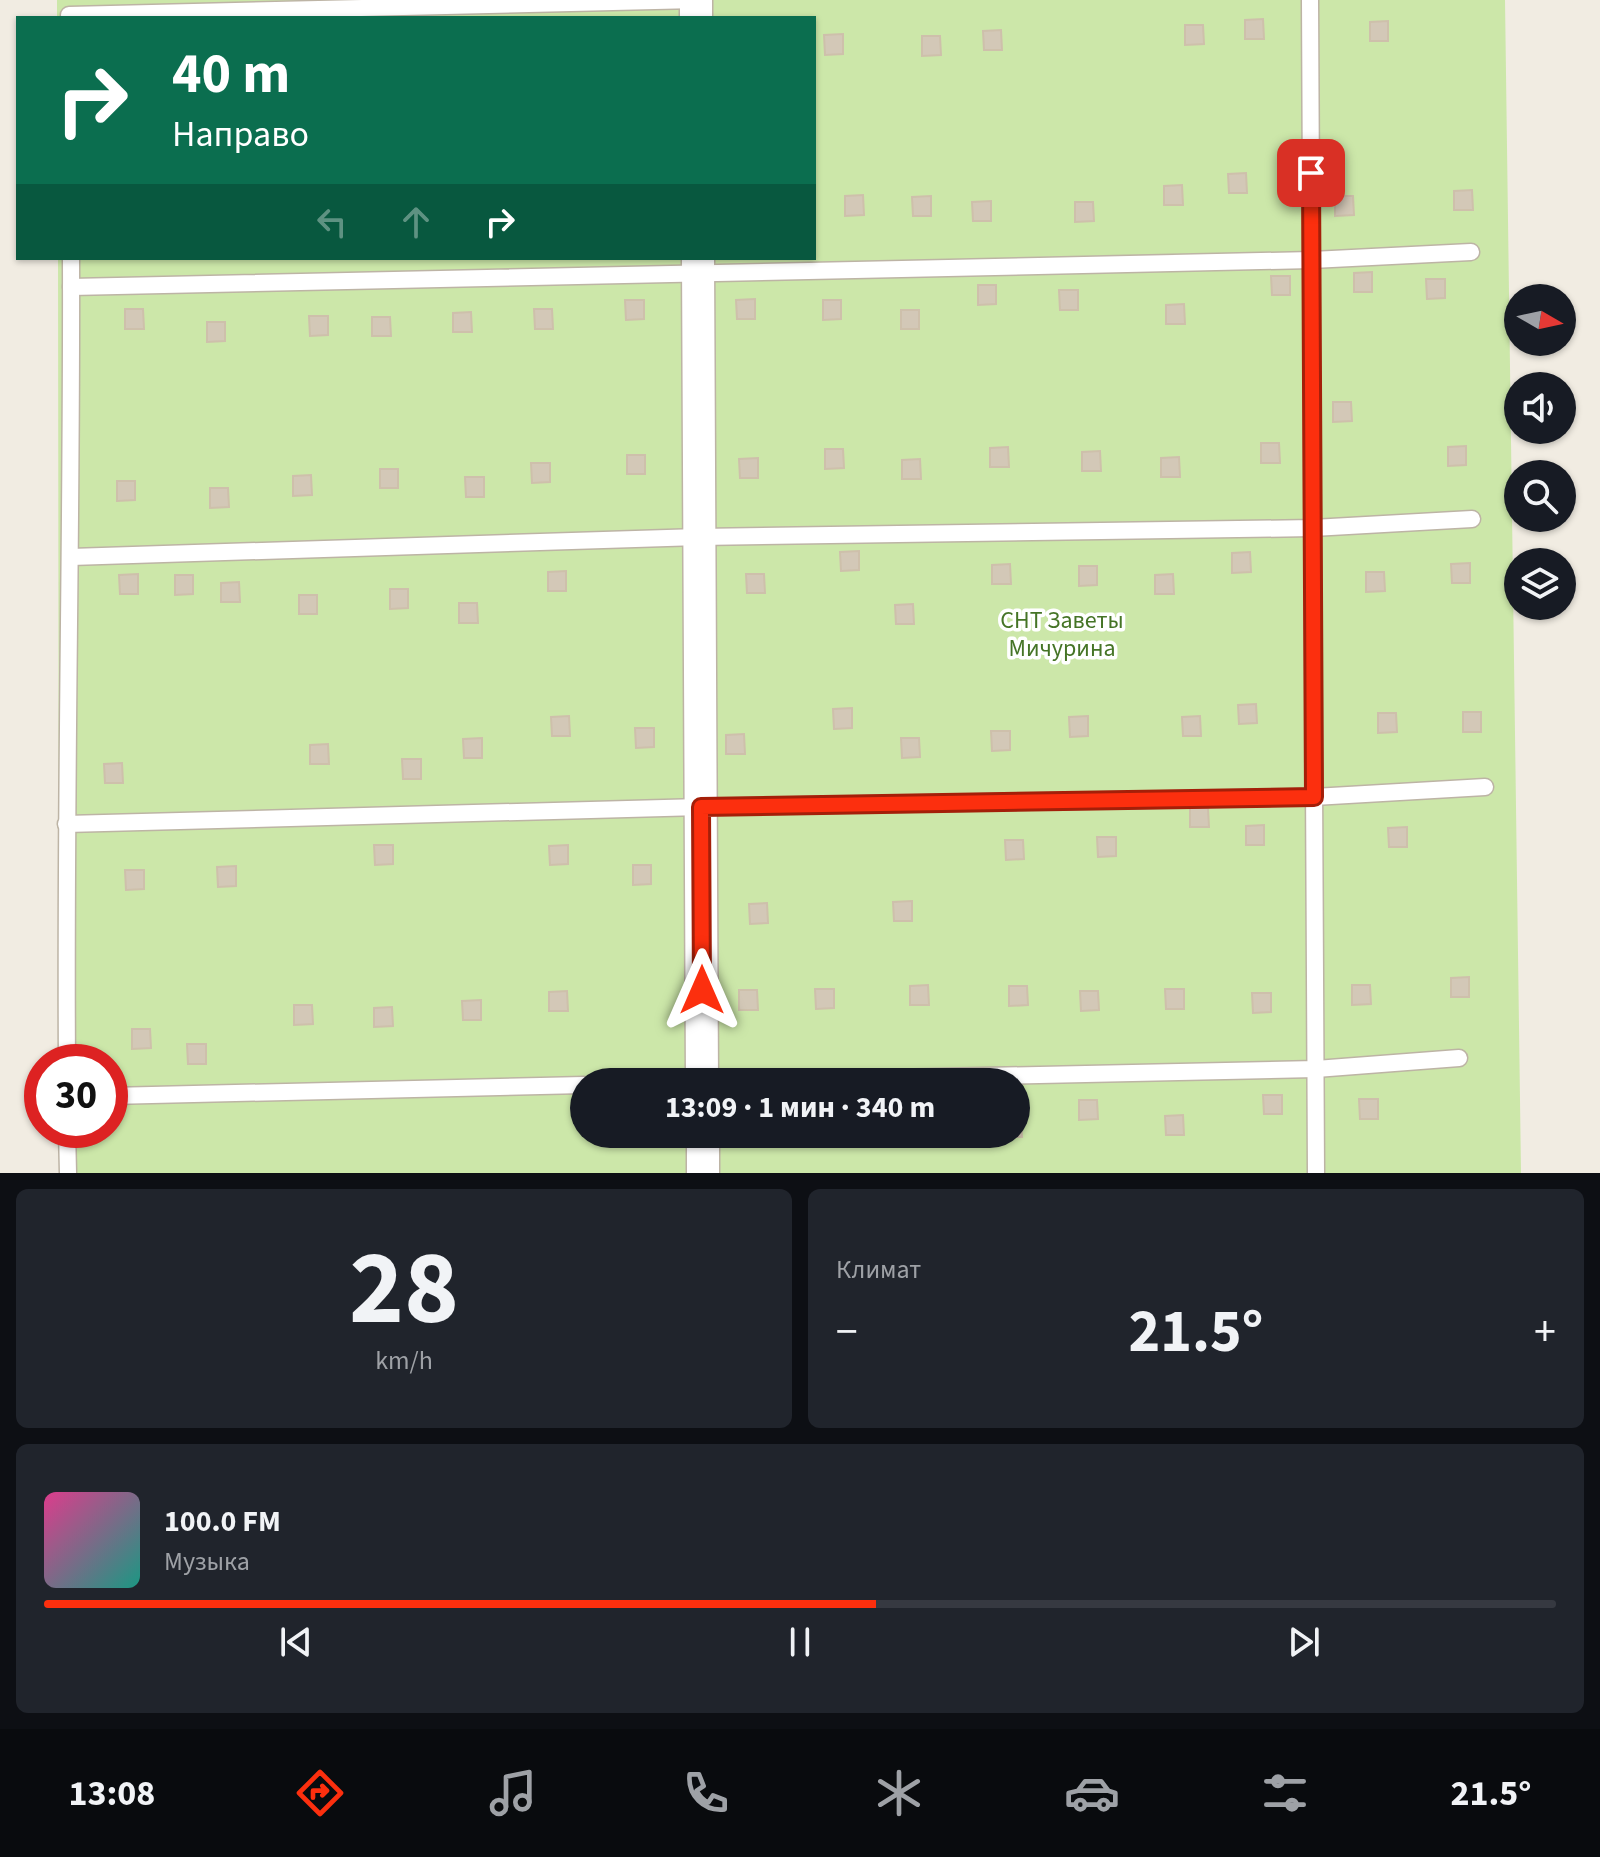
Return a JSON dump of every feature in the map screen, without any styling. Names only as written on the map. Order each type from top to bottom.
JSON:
[{"type":"street","points":[[698,265],[704,1068]]},
{"type":"street","points":[[703,1148],[703,1173]]},
{"type":"lane","points":[[69,11],[696,0]]},
{"type":"lane","points":[[1310,0],[1316,1173]]},
{"type":"lane","points":[[71,287],[698,265],[1312,260],[1471,252]]},
{"type":"lane","points":[[67,1044],[71,260]]},
{"type":"lane","points":[[71,557],[699,537],[1313,528],[1472,519]]},
{"type":"lane","points":[[66,824],[701,807],[1314,797],[1485,787]]},
{"type":"lane","points":[[1030,1075],[1316,1069],[1459,1058]]},
{"type":"lane","points":[[128,1096],[570,1085]]},
{"type":"lane","points":[[67,1148],[68,1173]]},
{"type":"green space","name":"СНТ Заветы Мичурина","points":[[57,0],[1505,0],[1509,284],[1504,284],[1504,356],[1510,356],[1510,372],[1504,372],[1504,444],[1511,444],[1511,460],[1504,460],[1504,532],[1512,532],[1512,548],[1504,548],[1504,620],[1513,620],[1521,1173],[60,1173],[60,1148],[128,1148],[128,1044],[59,1044],[58,260],[816,260],[816,16],[57,16]]},
{"type":"building","points":[[1263,19],[1264,39],[1245,39],[1245,20]]},
{"type":"building","points":[[1388,21],[1388,41],[1370,41],[1370,22]]},
{"type":"building","points":[[1185,25],[1203,25],[1204,44],[1185,45]]},
{"type":"building","points":[[1001,30],[1002,50],[984,50],[983,31]]},
{"type":"building","points":[[843,34],[843,54],[825,55],[824,35]]},
{"type":"building","points":[[922,36],[940,36],[941,55],[922,56]]},
{"type":"building","points":[[1246,173],[1247,193],[1229,193],[1228,174]]},
{"type":"building","points":[[1182,185],[1183,205],[1164,205],[1164,186]]},
{"type":"building","points":[[1472,190],[1473,210],[1454,210],[1454,191]]},
{"type":"building","points":[[863,195],[864,215],[845,216],[845,196]]},
{"type":"building","points":[[931,196],[931,216],[913,216],[912,197]]},
{"type":"building","points":[[1335,196],[1353,196],[1354,215],[1335,216]]},
{"type":"building","points":[[991,201],[991,221],[973,221],[972,202]]},
{"type":"building","points":[[1075,202],[1093,202],[1094,221],[1075,222]]},
{"type":"building","points":[[1372,272],[1372,292],[1354,292],[1354,273]]},
{"type":"building","points":[[1271,276],[1290,276],[1290,295],[1272,295]]},
{"type":"building","points":[[1426,279],[1445,279],[1445,298],[1427,299]]},
{"type":"building","points":[[978,285],[996,285],[996,304],[978,305]]},
{"type":"building","points":[[1059,290],[1078,290],[1078,310],[1060,310]]},
{"type":"building","points":[[755,299],[755,319],[737,319],[736,300]]},
{"type":"building","points":[[625,300],[644,300],[644,319],[626,320]]},
{"type":"building","points":[[823,300],[841,300],[841,319],[823,320]]},
{"type":"building","points":[[1184,304],[1185,324],[1166,324],[1166,305]]},
{"type":"building","points":[[125,309],[143,309],[144,329],[125,329]]},
{"type":"building","points":[[534,309],[552,309],[553,329],[535,329]]},
{"type":"building","points":[[901,310],[919,310],[919,329],[901,329]]},
{"type":"building","points":[[471,312],[472,332],[453,332],[453,313]]},
{"type":"building","points":[[309,316],[328,316],[328,335],[310,336]]},
{"type":"building","points":[[372,317],[390,317],[391,336],[372,336]]},
{"type":"building","points":[[207,322],[225,322],[225,341],[207,342]]},
{"type":"building","points":[[1333,402],[1351,402],[1352,421],[1333,422]]},
{"type":"building","points":[[1261,443],[1279,443],[1280,463],[1261,463]]},
{"type":"building","points":[[1466,446],[1466,465],[1448,466],[1448,447]]},
{"type":"building","points":[[1008,447],[1009,467],[990,467],[990,448]]},
{"type":"building","points":[[825,449],[843,449],[844,468],[825,469]]},
{"type":"building","points":[[1100,451],[1101,471],[1082,471],[1082,452]]},
{"type":"building","points":[[627,455],[645,455],[645,474],[627,474]]},
{"type":"building","points":[[1179,457],[1180,477],[1161,477],[1161,458]]},
{"type":"building","points":[[758,458],[758,478],[740,478],[739,459]]},
{"type":"building","points":[[920,459],[921,479],[902,479],[902,460]]},
{"type":"building","points":[[531,463],[550,463],[550,482],[532,483]]},
{"type":"building","points":[[380,469],[398,469],[398,488],[380,488]]},
{"type":"building","points":[[311,475],[312,495],[293,496],[293,476]]},
{"type":"building","points":[[465,477],[484,477],[484,497],[466,497]]},
{"type":"building","points":[[117,481],[135,481],[135,500],[117,501]]},
{"type":"building","points":[[210,488],[228,488],[229,507],[210,508]]},
{"type":"building","points":[[859,551],[859,570],[841,571],[840,552]]},
{"type":"building","points":[[1250,552],[1251,572],[1232,573],[1232,553]]},
{"type":"building","points":[[1470,563],[1470,583],[1452,583],[1451,564]]},
{"type":"building","points":[[1010,564],[1011,584],[992,584],[992,565]]},
{"type":"building","points":[[1079,566],[1097,566],[1097,585],[1079,586]]},
{"type":"building","points":[[566,571],[566,591],[548,591],[548,572]]},
{"type":"building","points":[[1366,572],[1384,572],[1385,591],[1366,592]]},
{"type":"building","points":[[138,574],[138,594],[120,594],[119,575]]},
{"type":"building","points":[[746,574],[764,574],[765,593],[747,593]]},
{"type":"building","points":[[1173,574],[1174,594],[1155,594],[1155,575]]},
{"type":"building","points":[[175,575],[193,575],[193,594],[175,595]]},
{"type":"building","points":[[239,582],[240,602],[221,602],[221,583]]},
{"type":"building","points":[[390,589],[408,589],[408,608],[390,609]]},
{"type":"building","points":[[299,595],[317,595],[317,614],[299,614]]},
{"type":"building","points":[[459,603],[477,603],[478,623],[459,623]]},
{"type":"building","points":[[913,604],[914,624],[896,624],[895,605]]},
{"type":"building","points":[[1256,704],[1257,723],[1239,724],[1238,705]]},
{"type":"building","points":[[852,708],[852,728],[834,729],[833,709]]},
{"type":"building","points":[[1463,712],[1481,712],[1481,732],[1463,732]]},
{"type":"building","points":[[1378,713],[1396,713],[1397,732],[1378,733]]},
{"type":"building","points":[[569,716],[570,736],[552,736],[551,717]]},
{"type":"building","points":[[1088,716],[1088,736],[1070,737],[1069,717]]},
{"type":"building","points":[[1200,716],[1201,736],[1183,736],[1182,717]]},
{"type":"building","points":[[635,728],[654,728],[654,747],[636,748]]},
{"type":"building","points":[[991,731],[1010,731],[1010,750],[992,751]]},
{"type":"building","points":[[744,734],[745,754],[726,754],[726,735]]},
{"type":"building","points":[[482,738],[482,758],[464,758],[463,739]]},
{"type":"building","points":[[901,738],[919,738],[920,757],[902,758]]},
{"type":"building","points":[[328,744],[329,764],[310,764],[310,745]]},
{"type":"building","points":[[402,759],[421,759],[421,779],[403,779]]},
{"type":"building","points":[[122,763],[123,783],[105,783],[104,764]]},
{"type":"building","points":[[1190,808],[1208,808],[1209,827],[1190,827]]},
{"type":"building","points":[[1264,825],[1264,845],[1246,845],[1246,826]]},
{"type":"building","points":[[1407,827],[1407,847],[1389,847],[1388,828]]},
{"type":"building","points":[[1097,837],[1116,837],[1116,856],[1098,857]]},
{"type":"building","points":[[1005,840],[1023,840],[1024,859],[1006,860]]},
{"type":"building","points":[[374,845],[393,845],[393,864],[375,865]]},
{"type":"building","points":[[568,845],[568,864],[550,865],[549,846]]},
{"type":"building","points":[[633,865],[651,865],[651,884],[633,885]]},
{"type":"building","points":[[236,866],[236,886],[218,887],[217,867]]},
{"type":"building","points":[[125,870],[144,870],[144,889],[126,890]]},
{"type":"building","points":[[912,901],[912,921],[894,921],[893,902]]},
{"type":"building","points":[[767,903],[768,923],[750,924],[749,904]]},
{"type":"building","points":[[1469,977],[1469,997],[1451,997],[1451,978]]},
{"type":"building","points":[[928,985],[929,1005],[910,1005],[910,986]]},
{"type":"building","points":[[1352,985],[1370,985],[1371,1004],[1352,1005]]},
{"type":"building","points":[[1009,986],[1027,986],[1028,1005],[1009,1006]]},
{"type":"building","points":[[815,989],[834,989],[834,1008],[816,1009]]},
{"type":"building","points":[[1165,989],[1184,989],[1184,1009],[1166,1009]]},
{"type":"building","points":[[739,990],[757,990],[758,1010],[739,1010]]},
{"type":"building","points":[[567,991],[568,1011],[549,1011],[549,992]]},
{"type":"building","points":[[1080,991],[1098,991],[1099,1010],[1081,1011]]},
{"type":"building","points":[[1252,993],[1271,993],[1271,1012],[1253,1013]]},
{"type":"building","points":[[481,1000],[481,1020],[463,1020],[462,1001]]},
{"type":"building","points":[[294,1005],[312,1005],[313,1024],[294,1025]]},
{"type":"building","points":[[392,1007],[393,1026],[374,1027],[374,1008]]},
{"type":"building","points":[[132,1029],[150,1029],[151,1048],[132,1049]]},
{"type":"building","points":[[187,1044],[206,1044],[206,1064],[188,1064]]},
{"type":"building","points":[[1263,1095],[1282,1095],[1282,1114],[1264,1114]]},
{"type":"building","points":[[1359,1099],[1378,1099],[1378,1119],[1360,1119]]},
{"type":"building","points":[[1079,1100],[1097,1100],[1098,1119],[1079,1120]]},
{"type":"building","points":[[1183,1115],[1184,1135],[1166,1135],[1165,1116]]},
{"type":"route","points":[[702,990],[701,807],[1314,797],[1311,173]]}]
